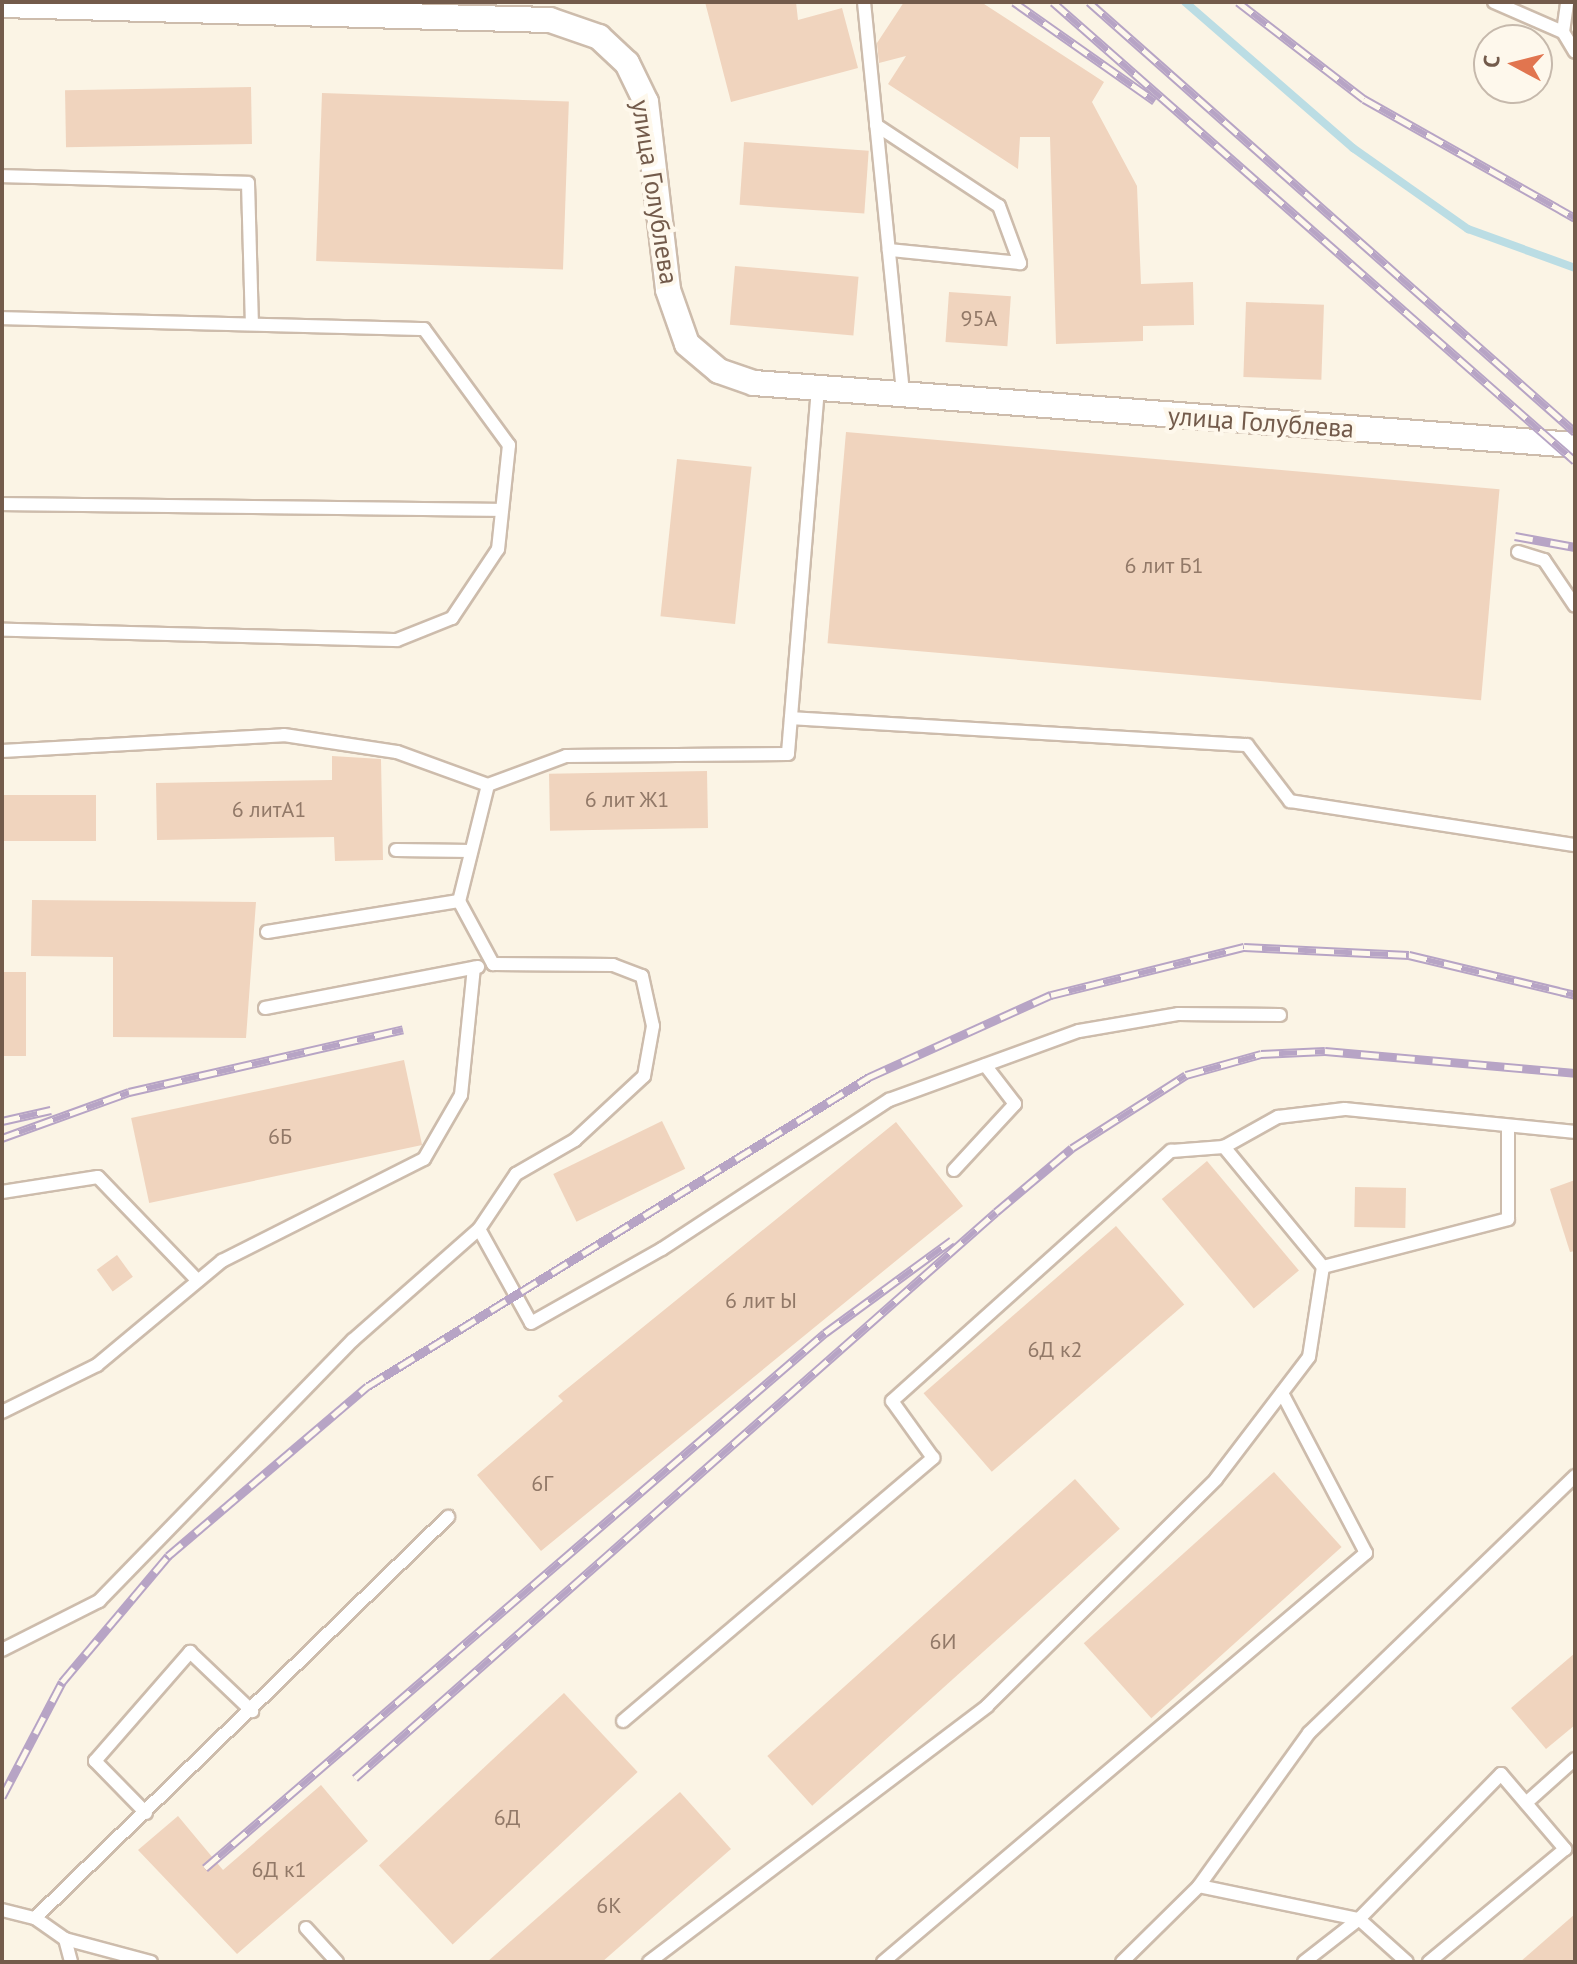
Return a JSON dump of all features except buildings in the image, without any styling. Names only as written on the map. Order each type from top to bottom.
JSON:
[{"type":"street","name":"улица Голублева","points":[[2,5],[550,20],[599,37],[627,63],[646,102],[668,290],[687,344],[719,371],[754,383],[1575,445]]},
{"type":"lane","points":[[864,2],[903,395]]},
{"type":"lane","points":[[1494,2],[1563,32],[1575,52]]},
{"type":"lane","points":[[1563,32],[1567,2]]},
{"type":"lane","points":[[876,125],[999,206],[1020,263],[889,250]]},
{"type":"lane","points":[[2,176],[248,183],[252,324]]},
{"type":"lane","points":[[2,318],[424,329],[509,445],[498,549],[452,618],[397,640],[2,630]]},
{"type":"lane","points":[[2,751],[284,735],[397,752],[488,785],[566,756],[788,754],[818,388]]},
{"type":"lane","points":[[2,504],[502,510]]},
{"type":"lane","points":[[1518,552],[1544,560],[1575,606]]},
{"type":"lane","points":[[791,718],[1247,745],[1290,801],[1574,840]]},
{"type":"lane","points":[[488,785],[459,901],[493,964]]},
{"type":"lane","points":[[396,850],[471,851]]},
{"type":"lane","points":[[267,932],[459,901]]},
{"type":"lane","points":[[2,1650],[99,1601],[353,1340],[479,1229],[516,1174],[575,1140],[644,1076],[653,1026],[642,976],[613,965],[493,964],[265,1008]]},
{"type":"lane","points":[[2,1412],[97,1365],[222,1261],[424,1159],[461,1095],[474,968]]},
{"type":"lane","points":[[479,1229],[531,1323],[662,1249],[842,1126],[985,1065],[1079,1031],[1178,1014],[1280,1015]]},
{"type":"lane","points":[[954,1170],[1015,1104],[985,1065]]},
{"type":"lane","points":[[623,1721],[933,1458],[892,1401],[1171,1151],[1224,1147],[1278,1117],[1345,1109],[1508,1129],[1575,1132]]},
{"type":"lane","points":[[1323,1267],[1508,1219],[1508,1129]]},
{"type":"lane","points":[[649,1962],[987,1706],[1216,1479],[1309,1357],[1323,1267],[1224,1147]]},
{"type":"lane","points":[[2,1192],[98,1177],[198,1281]]},
{"type":"lane","points":[[883,1962],[1366,1553],[1282,1393]]},
{"type":"lane","points":[[1122,1962],[1199,1886],[1309,1733],[1575,1476]]},
{"type":"lane","points":[[35,1918],[252,1711],[448,1517]]},
{"type":"lane","points":[[146,1813],[95,1761],[190,1652],[252,1711]]},
{"type":"lane","points":[[1526,1803],[1575,1759]]},
{"type":"lane","points":[[1304,1962],[1359,1919],[1501,1774],[1570,1849],[1429,1962]]},
{"type":"lane","points":[[1199,1886],[1359,1919],[1407,1962]]},
{"type":"lane","points":[[2,1910],[35,1918],[65,1939],[143,1961]]},
{"type":"lane","points":[[306,1928],[337,1962]]},
{"type":"lane","points":[[65,1939],[71,1962]]},
{"type":"waterway","points":[[1185,2],[1353,148],[1468,229],[1575,268]]},
{"type":"railway","points":[[1014,2],[1155,101]]},
{"type":"railway","points":[[1053,2],[1575,461]]},
{"type":"railway","points":[[1089,2],[1575,432]]},
{"type":"railway","points":[[1238,2],[1364,99],[1575,218]]},
{"type":"railway","points":[[1515,536],[1575,547]]},
{"type":"railway","points":[[2,1797],[62,1682],[168,1556],[368,1386],[869,1077],[1051,995],[1244,947],[1409,955],[1575,995]]},
{"type":"railway","points":[[2,1138],[129,1092],[403,1029]]},
{"type":"railway","points":[[355,1778],[996,1212],[1072,1148],[1186,1075],[1261,1054],[1325,1051],[1575,1073]]},
{"type":"railway","points":[[2,1121],[51,1110]]},
{"type":"railway","points":[[205,1868],[825,1333],[952,1240]]}]
